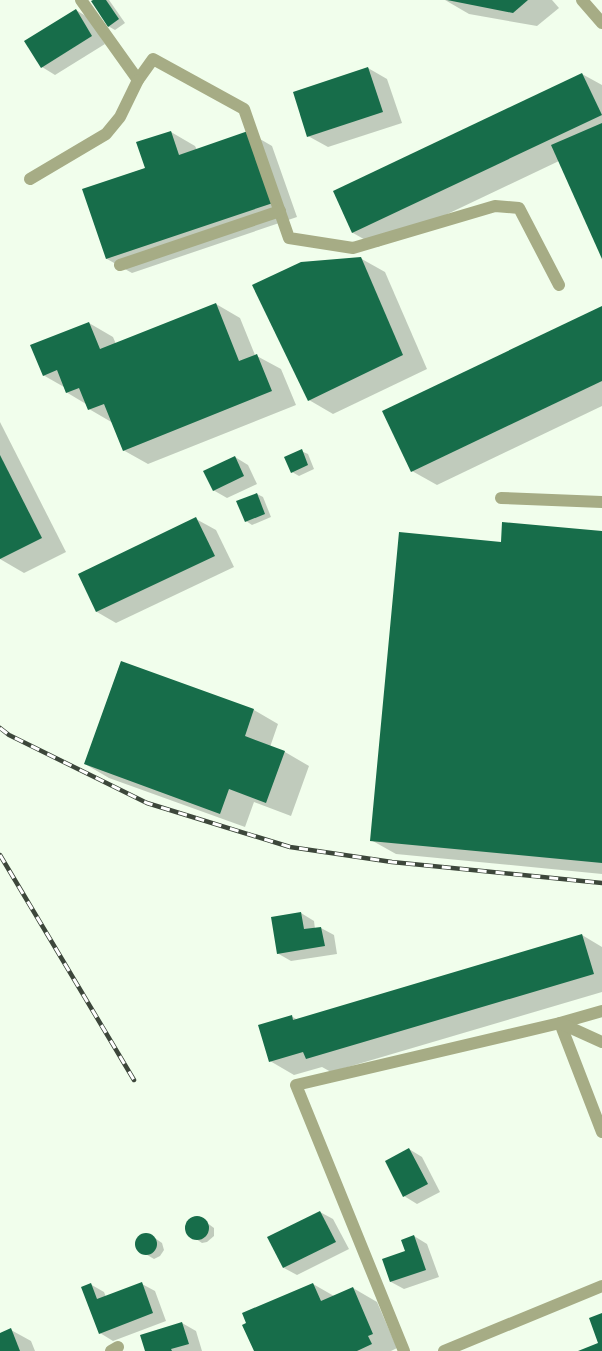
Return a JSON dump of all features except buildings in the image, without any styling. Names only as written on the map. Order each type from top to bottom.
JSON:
[{"type":"street","points":[[81,0],[138,80]]},
{"type":"street","points":[[582,0],[602,23]]},
{"type":"street","points":[[30,179],[106,134],[120,117],[138,80],[153,58],[244,109],[289,238],[353,248],[495,206],[519,208],[559,285]]},
{"type":"street","points":[[120,265],[280,211]]},
{"type":"street","points":[[501,498],[602,502]]},
{"type":"street","points":[[404,1351],[296,1085],[560,1023],[602,1011]]},
{"type":"street","points":[[560,1023],[602,1042]]},
{"type":"street","points":[[560,1023],[602,1132]]},
{"type":"street","points":[[444,1351],[602,1286]]},
{"type":"railway","points":[[0,728],[9,735],[147,803],[290,847],[392,862],[602,883]]},
{"type":"railway","points":[[0,855],[134,1080]]}]
